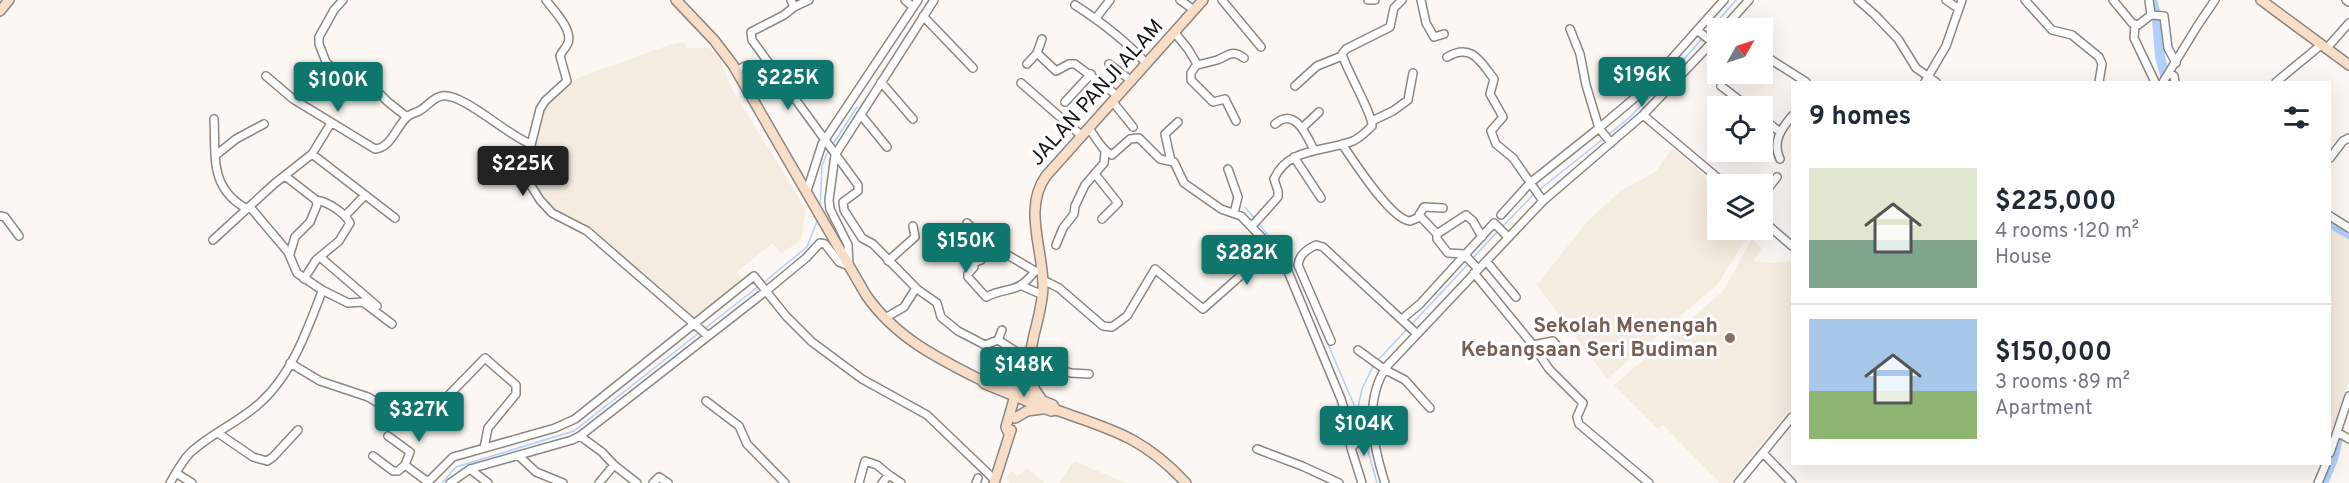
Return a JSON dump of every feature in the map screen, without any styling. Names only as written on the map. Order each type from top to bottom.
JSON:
[{"type":"main road","points":[[0,11],[9,0]]},
{"type":"main road","points":[[676,0],[714,40],[736,72],[816,205],[849,266],[871,302],[885,318],[923,350],[981,380],[987,379],[997,386],[1044,405]]},
{"type":"main road","name":"JALAN PANJI ALAM","points":[[995,481],[1008,432],[1006,427],[1029,363],[1028,357],[1042,295],[1035,215],[1036,193],[1046,176],[1203,0]]},
{"type":"main road","points":[[2260,0],[2349,65]]},
{"type":"main road","points":[[997,386],[1025,371],[1032,387],[1051,411],[1056,410],[1130,437],[1159,456],[1186,483]]},
{"type":"main road","points":[[997,386],[1007,401],[1012,415],[1044,405]]},
{"type":"street","points":[[343,0],[333,10],[320,34],[319,44],[326,62],[333,71],[373,87],[407,117]]},
{"type":"street","points":[[546,0],[564,24],[568,34],[568,43],[560,56],[568,78],[565,84],[541,105],[527,161],[528,179],[546,207],[567,222],[587,231],[708,336]]},
{"type":"street","points":[[809,0],[793,4],[784,15],[751,32],[752,40],[859,187],[843,202],[846,212],[862,238],[873,244],[916,288],[937,303],[940,315],[958,331],[982,344],[989,345],[998,340],[1002,330]]},
{"type":"street","points":[[905,0],[913,8]]},
{"type":"street","points":[[807,191],[813,176],[816,157],[825,141],[918,0]]},
{"type":"street","points":[[450,483],[470,469],[579,436],[766,291],[822,243],[839,262],[849,266],[848,245],[831,213],[829,200],[834,155],[934,0]]},
{"type":"street","points":[[1096,18],[1110,0]]},
{"type":"street","points":[[1180,0],[1194,10]]},
{"type":"street","points":[[1222,0],[1262,47]]},
{"type":"street","points":[[1368,0],[1375,0]]},
{"type":"street","points":[[1295,86],[1317,66],[1342,56],[1346,49],[1392,26],[1399,3],[1388,0]]},
{"type":"street","points":[[1421,0],[1426,23],[1434,37],[1444,34]]},
{"type":"street","points":[[1502,215],[1532,185],[1600,130],[1667,67],[1724,0]]},
{"type":"street","points":[[1733,18],[1749,0]]},
{"type":"street","points":[[1858,0],[1898,39],[1914,65],[1927,80],[1946,46],[1962,0]]},
{"type":"street","points":[[1946,0],[1959,9]]},
{"type":"street","points":[[2025,0],[2052,30],[2072,35],[2099,57],[2102,64],[2099,81]]},
{"type":"street","points":[[2114,0],[2135,25],[2134,38],[2154,81]]},
{"type":"street","points":[[2149,0],[2151,15]]},
{"type":"street","points":[[2164,81],[2215,0]]},
{"type":"street","points":[[1075,5],[1127,42],[1147,64]]},
{"type":"street","points":[[2135,25],[2144,22],[2151,15],[2164,16],[2168,48],[2176,63]]},
{"type":"street","points":[[924,16],[974,68]]},
{"type":"street","points":[[2277,81],[2324,47],[2349,23]]},
{"type":"street","points":[[1570,29],[1580,54],[1586,85],[1600,130],[1610,141]]},
{"type":"street","points":[[1699,31],[1707,36]]},
{"type":"street","points":[[1175,33],[1197,65]]},
{"type":"street","points":[[1027,64],[1037,53],[1042,39]]},
{"type":"street","points":[[1382,482],[1372,427],[1372,395],[1382,367],[1486,261],[1542,199],[1643,115],[1707,45]]},
{"type":"street","points":[[1236,121],[1225,99],[1213,102],[1191,80],[1191,73],[1197,65],[1219,59],[1229,52],[1244,58]]},
{"type":"street","points":[[1447,57],[1457,52],[1472,53],[1494,80],[1490,94],[1503,117],[1492,129],[1491,134],[1496,144],[1511,156],[1542,199]]},
{"type":"street","points":[[1037,53],[1054,70],[1060,71],[1069,64],[1075,64],[1091,74],[1115,99],[1133,127]]},
{"type":"street","points":[[1255,223],[1278,197],[1274,182],[1275,176],[1287,161],[1314,150],[1342,144],[1359,137],[1371,128],[1372,121],[1342,56]]},
{"type":"street","points":[[1773,61],[1804,81]]},
{"type":"street","points":[[1108,64],[1132,81]]},
{"type":"street","points":[[1667,67],[1677,77]]},
{"type":"street","points":[[1372,121],[1393,111],[1408,100],[1413,73]]},
{"type":"street","points":[[2170,73],[2174,76],[2175,81]]},
{"type":"street","points":[[1065,102],[1091,74]]},
{"type":"street","points":[[266,76],[293,99],[377,149],[388,142],[407,117],[422,110],[439,96],[450,96],[531,144]]},
{"type":"street","points":[[882,82],[913,119]]},
{"type":"street","points":[[1021,83],[1085,133],[1099,140],[1104,151],[1104,163],[1078,198],[1074,214],[1063,228],[1056,245]]},
{"type":"street","points":[[1721,86],[1734,96]]},
{"type":"street","points":[[1302,128],[1319,112]]},
{"type":"street","points":[[861,115],[887,147]]},
{"type":"street","points":[[1643,115],[1713,174]]},
{"type":"street","points":[[1275,124],[1280,119],[1289,117],[1302,128],[1314,150]]},
{"type":"street","points":[[1780,159],[1776,149],[1780,132],[1791,117]]},
{"type":"street","points":[[214,119],[217,174],[220,184],[232,199],[249,208],[290,254],[295,272],[322,290],[348,303],[363,302],[392,324]]},
{"type":"street","points":[[1178,122],[1165,134],[1171,161],[1174,162],[1186,184],[1221,209],[1255,223],[1304,292],[1318,327],[1331,341]]},
{"type":"street","points":[[213,240],[312,154],[331,123]]},
{"type":"street","points":[[216,155],[237,139],[264,124]]},
{"type":"street","points":[[1773,127],[1780,132]]},
{"type":"street","points":[[1104,151],[1114,155],[1127,141],[1137,137],[1160,159],[1166,162],[1171,161]]},
{"type":"street","points":[[2331,157],[2343,141],[2349,138]]},
{"type":"street","points":[[1342,144],[1399,217],[1404,221],[1420,217]]},
{"type":"street","points":[[312,154],[395,218]]},
{"type":"street","points":[[1294,157],[1321,198]]},
{"type":"street","points":[[1228,170],[1238,197],[1234,213]]},
{"type":"street","points":[[1095,174],[1118,204],[1102,219]]},
{"type":"street","points":[[285,176],[316,200],[345,216],[350,223],[342,237],[320,257],[304,279]]},
{"type":"street","points":[[1773,182],[1777,177]]},
{"type":"street","points":[[345,216],[365,195]]},
{"type":"street","points":[[290,254],[295,237],[310,222],[316,210],[316,200]]},
{"type":"street","points":[[1443,208],[1424,207],[1419,213],[1420,217],[1437,234],[1437,239],[1448,253],[1466,255],[1550,369],[1583,403],[1577,417],[1579,424],[1649,483]]},
{"type":"street","points":[[835,221],[846,212]]},
{"type":"street","points":[[1437,234],[1466,215],[1473,221],[1482,237]]},
{"type":"street","points":[[0,216],[5,217],[19,236]]},
{"type":"street","points":[[2331,217],[2349,228]]},
{"type":"street","points":[[967,223],[994,247],[1059,288],[1103,326],[1112,327],[1127,316],[1155,269],[1203,309],[1247,270],[1267,243]]},
{"type":"street","points":[[1404,321],[1494,223],[1507,236]]},
{"type":"street","points":[[888,261],[915,237],[913,226]]},
{"type":"street","points":[[1773,230],[1791,245]]},
{"type":"street","points":[[944,237],[968,261],[981,260],[994,247]]},
{"type":"street","points":[[848,245],[862,238]]},
{"type":"street","points":[[1362,483],[1344,406],[1304,292],[1298,262],[1308,249],[1319,245],[1415,332]]},
{"type":"street","points":[[320,257],[377,306]]},
{"type":"street","points":[[1486,261],[1516,297]]},
{"type":"street","points":[[974,262],[974,267],[968,277],[985,297],[995,292],[1022,286],[1040,274]]},
{"type":"street","points":[[405,465],[428,483],[453,457],[571,421],[754,276],[786,316],[812,342],[862,379],[927,415],[995,481]]},
{"type":"street","points":[[1022,286],[1042,295]]},
{"type":"street","points":[[885,318],[904,307],[916,288]]},
{"type":"street","points":[[170,483],[189,454],[261,402],[281,379],[322,290]]},
{"type":"street","points":[[998,340],[1052,367],[1071,373],[1089,374]]},
{"type":"street","points":[[1533,345],[1553,341],[1560,349]]},
{"type":"street","points":[[1358,351],[1405,380],[1431,408]]},
{"type":"street","points":[[446,398],[483,358],[494,364],[516,386],[517,392],[488,428],[484,448]]},
{"type":"street","points":[[290,363],[320,381],[372,399],[413,424]]},
{"type":"street","points":[[2331,450],[2349,396]]},
{"type":"street","points":[[706,401],[739,426],[747,444],[785,483]]},
{"type":"street","points":[[1737,483],[1791,418]]},
{"type":"street","points":[[1353,446],[1372,427]]},
{"type":"street","points":[[218,433],[253,457],[267,461],[273,458],[298,430]]},
{"type":"street","points":[[2337,433],[2349,439]]},
{"type":"street","points":[[486,434],[499,444]]},
{"type":"street","points":[[373,456],[393,471],[398,471],[405,465],[410,452],[388,436]]},
{"type":"street","points":[[579,436],[603,452],[614,465],[637,483]]},
{"type":"street","points":[[1257,450],[1302,466],[1339,483]]},
{"type":"street","points":[[1763,453],[1792,483]]},
{"type":"street","points":[[519,456],[536,472],[563,483]]},
{"type":"street","points":[[861,482],[865,461],[877,465],[901,483]]},
{"type":"street","points":[[599,483],[614,465]]},
{"type":"street","points":[[2318,483],[2326,465]]},
{"type":"street","points":[[470,469],[488,483]]},
{"type":"street","points":[[176,473],[192,483]]},
{"type":"street","points":[[882,483],[889,475]]},
{"type":"street","points":[[653,483],[659,477],[668,483]]},
{"type":"shaded area","points":[[685,42],[687,48],[710,48],[721,59],[730,86],[806,209],[801,240],[781,254],[773,243],[737,272],[744,282],[696,319],[581,221],[567,218],[548,204],[530,177],[531,153],[545,105],[577,78],[672,44]]},
{"type":"shaded area","points":[[1673,148],[1707,178],[1707,240],[1745,240],[1718,284],[1607,379],[1537,285],[1585,224],[1620,191],[1655,172]]},
{"type":"shaded area","points":[[2331,228],[2349,239],[2349,381],[2331,433]]},
{"type":"shaded area","name":"Sekolah Menengah Kebangsaan Seri Budiman","points":[[1751,240],[1762,248],[1753,261],[1773,263],[1791,261],[1791,407],[1730,483],[1720,483],[1663,425],[1658,429],[1614,385],[1723,291]]},
{"type":"shaded area","points":[[1074,461],[1126,483],[1059,483]]},
{"type":"shaded area","points":[[1027,468],[1045,483],[1009,483],[1007,477],[1011,471],[1017,476]]},
{"type":"waterway","points":[[1720,18],[1736,0]]},
{"type":"waterway","points":[[2152,0],[2155,11]]},
{"type":"waterway","points":[[2157,20],[2160,57],[2167,81]]},
{"type":"waterway","points":[[1673,71],[1702,39]]},
{"type":"waterway","points":[[1609,134],[1630,117],[1670,75]]},
{"type":"waterway","points":[[833,144],[857,107]]},
{"type":"waterway","points":[[1539,190],[1603,139]]},
{"type":"waterway","points":[[820,207],[822,166],[828,151]]},
{"type":"waterway","points":[[1503,226],[1535,193]]},
{"type":"waterway","points":[[1245,207],[1254,218]]},
{"type":"waterway","points":[[763,283],[807,247],[817,221]]},
{"type":"waterway","points":[[1259,224],[1297,271]]},
{"type":"waterway","points":[[2331,224],[2349,234]]},
{"type":"waterway","points":[[1472,259],[1497,232]]},
{"type":"waterway","points":[[1411,325],[1469,263]]},
{"type":"waterway","points":[[704,329],[759,286]]},
{"type":"waterway","points":[[1313,309],[1357,412]]},
{"type":"waterway","points":[[1378,360],[1407,329]]},
{"type":"waterway","points":[[442,483],[456,467],[574,431],[700,332]]},
{"type":"waterway","points":[[1362,432],[1357,412],[1362,389],[1373,366]]},
{"type":"waterway","points":[[2331,464],[2339,434]]},
{"type":"waterway","points":[[1365,440],[1377,483]]},
{"type":"waterway","points":[[2323,483],[2330,465]]},
{"type":"place","name":"Sekolah Menengah Kebangsaan Seri Budiman","points":[[1730,338]]}]
